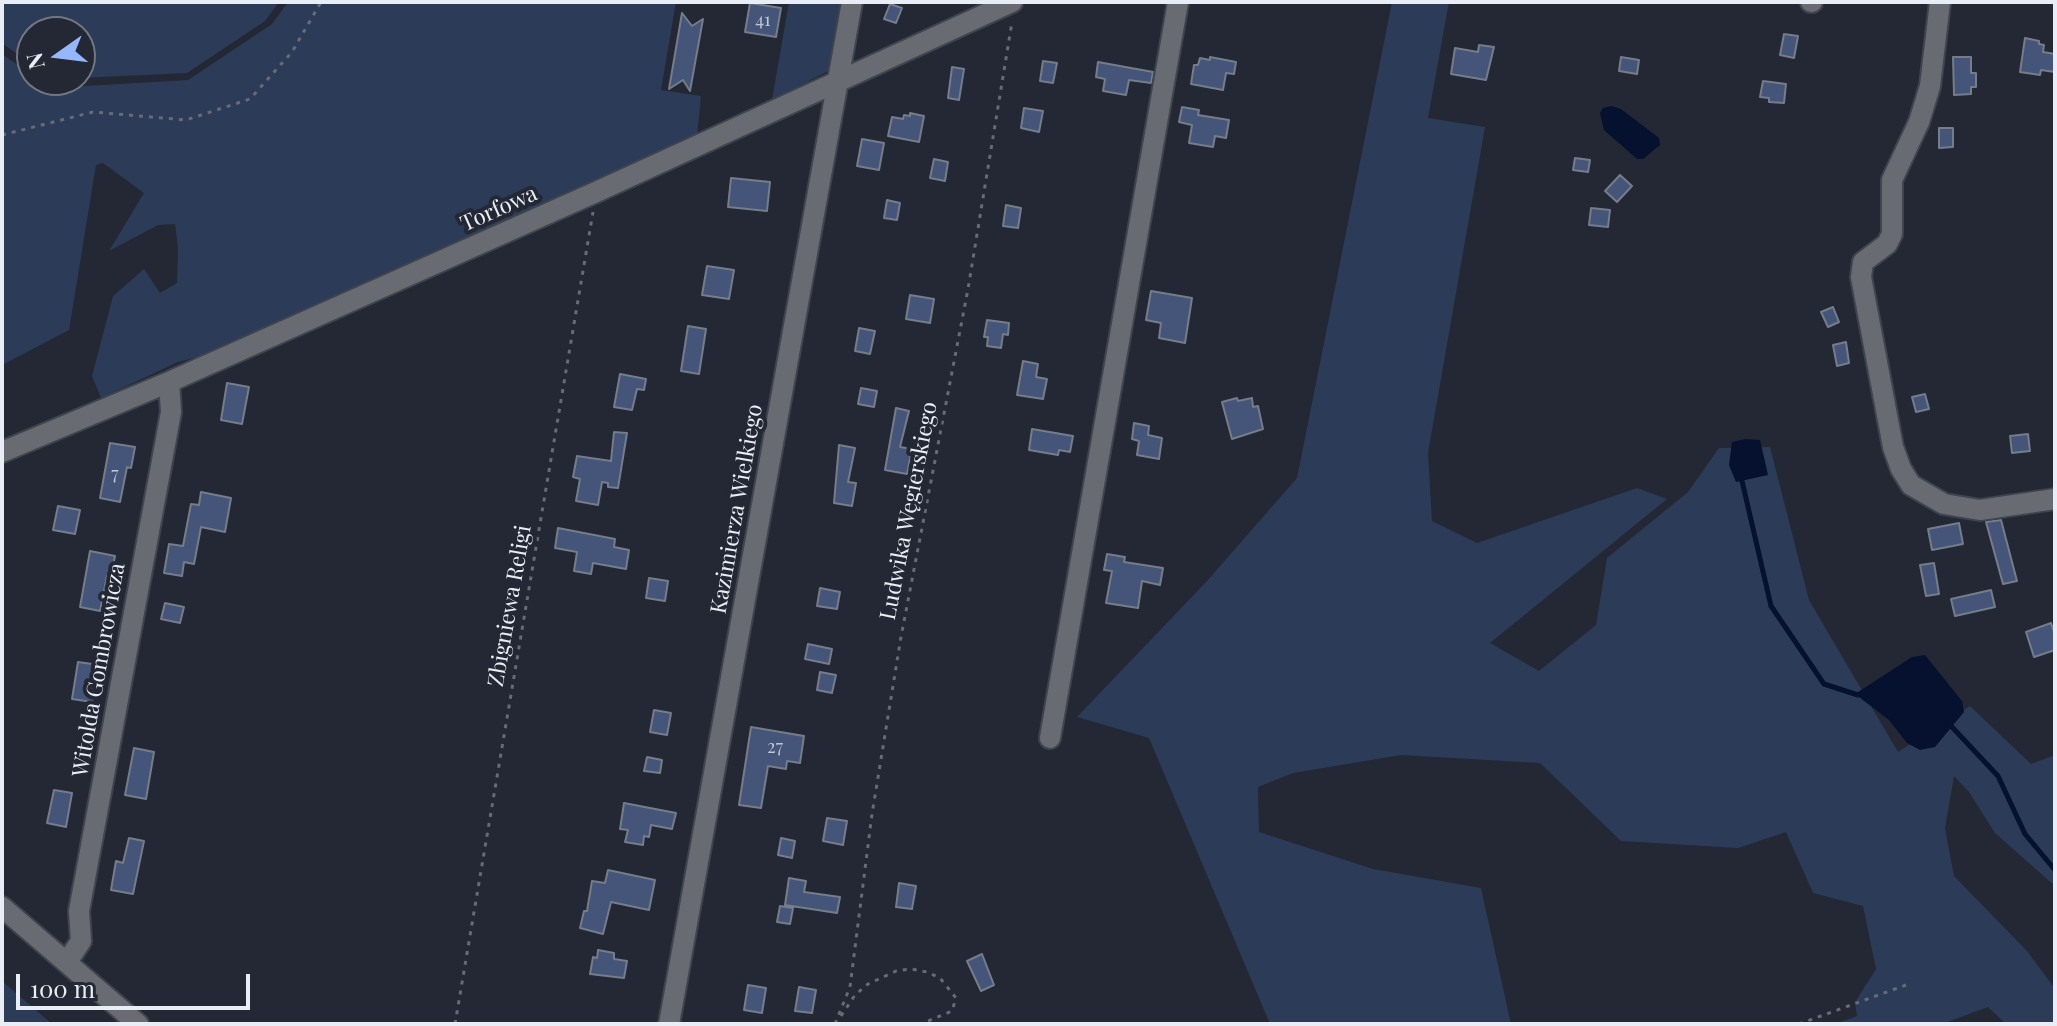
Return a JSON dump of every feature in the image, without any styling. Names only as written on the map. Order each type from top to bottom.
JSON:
[{"type":"street","name":"Kazimierza Wielkiego","points":[[669,1024],[852,2]]},
{"type":"street","name":"Torfowa","points":[[2,452],[169,382],[596,192],[1012,2]]},
{"type":"street","points":[[1050,738],[1178,2]]},
{"type":"street","points":[[1940,2],[1930,86],[1919,122],[1892,180],[1892,234],[1887,244],[1863,262],[1861,277],[1893,447],[1911,485],[1944,504],[1980,510],[2055,499]]},
{"type":"street","name":"Witolda Gombrowicza","points":[[67,962],[81,941],[79,911],[171,412],[169,382]]},
{"type":"street","points":[[2,907],[138,1024]]},
{"type":"path","points":[[2,135],[93,112],[186,120],[250,99],[292,52],[321,2]]},
{"type":"path","name":"Ludwika Węgierskiego","points":[[836,1023],[850,987],[872,814],[901,637],[968,289],[1012,19],[1012,2]]},
{"type":"path","name":"Zbigniewa Religi","points":[[455,1024],[596,192]]},
{"type":"path","points":[[836,1023],[855,995],[868,984],[896,971],[911,969],[940,978],[956,998],[952,1011],[921,1024]]},
{"type":"path","points":[[1799,1024],[1906,985]]},
{"type":"shaded area","points":[[2,2],[279,2],[265,21],[187,73],[96,77],[96,16],[16,16],[16,53],[2,43]]},
{"type":"shaded area","points":[[288,2],[676,2],[661,90],[701,96],[697,137],[101,398],[92,376],[113,296],[144,269],[160,293],[177,283],[178,247],[175,224],[158,225],[109,251],[144,193],[103,163],[96,165],[69,330],[2,365],[2,54],[16,64],[16,96],[96,96],[96,85],[188,80],[272,24]]},
{"type":"shaded area","points":[[789,2],[845,2],[832,69],[772,100]]},
{"type":"shaded area","points":[[1392,2],[1449,2],[1428,118],[1485,127],[1428,453],[1432,521],[1477,543],[1637,488],[1667,499],[1490,643],[1539,671],[1596,625],[1607,558],[1688,492],[1719,448],[1770,447],[1809,600],[1898,752],[1970,706],[2031,764],[2055,755],[2055,886],[1995,833],[1969,792],[1954,776],[1945,828],[1954,876],[2027,951],[2055,989],[2055,1024],[2006,1024],[1988,1007],[1942,1024],[1835,1024],[1857,1016],[1855,1002],[1876,969],[1863,906],[1813,893],[1786,832],[1738,848],[1621,841],[1540,763],[1401,755],[1293,773],[1258,787],[1259,832],[1373,869],[1481,888],[1511,1024],[1270,1024],[1149,738],[1077,717],[1207,581],[1297,478]]},
{"type":"shaded area","points":[[1611,106],[1621,109],[1659,138],[1660,145],[1643,159],[1637,159],[1604,130],[1600,113],[1603,108]]},
{"type":"shaded area","points":[[1760,440],[1768,475],[1736,482],[1729,465],[1732,442]]},
{"type":"shaded area","points":[[1925,655],[1962,701],[1964,712],[1935,747],[1920,750],[1907,743],[1889,720],[1855,694],[1912,657]]},
{"type":"shaded area","points":[[2,981],[52,1024],[2,1024]]},
{"type":"building","points":[[750,3],[781,8],[776,37],[745,32]]},
{"type":"building","points":[[890,4],[902,8],[896,23],[884,19]]},
{"type":"building","points":[[682,13],[692,26],[703,19],[690,91],[683,80],[669,89]]},
{"type":"building","points":[[1784,34],[1798,36],[1794,58],[1780,55]]},
{"type":"building","points":[[2025,38],[2039,41],[2044,45],[2043,52],[2055,54],[2055,72],[2041,70],[2040,75],[2020,72]]},
{"type":"building","points":[[1479,45],[1494,47],[1486,80],[1451,74],[1455,48],[1478,52]]},
{"type":"building","points":[[1210,57],[1236,62],[1234,74],[1226,73],[1223,90],[1191,84],[1194,65],[1198,65],[1200,58],[1210,60]]},
{"type":"building","points":[[1621,57],[1639,60],[1637,74],[1619,71]]},
{"type":"building","points":[[1953,57],[1971,57],[1971,73],[1976,73],[1976,87],[1971,87],[1971,94],[1954,95]]},
{"type":"building","points":[[1043,61],[1057,63],[1053,83],[1040,81]]},
{"type":"building","points":[[1098,62],[1153,72],[1151,83],[1129,80],[1126,95],[1103,91],[1105,79],[1096,77]]},
{"type":"building","points":[[952,67],[964,69],[959,100],[948,98]]},
{"type":"building","points":[[1763,81],[1786,84],[1784,103],[1769,102],[1769,98],[1760,97]]},
{"type":"building","points":[[1182,107],[1199,110],[1198,115],[1229,120],[1226,138],[1215,136],[1213,147],[1189,143],[1192,125],[1179,122]]},
{"type":"building","points":[[1024,108],[1043,111],[1039,132],[1021,128]]},
{"type":"building","points":[[910,113],[924,116],[919,142],[888,136],[892,117],[903,119]]},
{"type":"building","points":[[1939,128],[1953,128],[1953,147],[1939,148]]},
{"type":"building","points":[[862,139],[884,143],[879,170],[857,166]]},
{"type":"building","points":[[1575,158],[1590,160],[1588,172],[1573,170]]},
{"type":"building","points":[[934,159],[948,162],[945,181],[930,178]]},
{"type":"building","points":[[1620,175],[1632,186],[1617,202],[1605,191]]},
{"type":"building","points":[[731,178],[770,182],[767,211],[728,207]]},
{"type":"building","points":[[887,200],[900,203],[897,220],[884,218]]},
{"type":"building","points":[[1006,205],[1021,208],[1018,228],[1003,226]]},
{"type":"building","points":[[1591,208],[1610,210],[1608,227],[1589,225]]},
{"type":"building","points":[[707,266],[734,270],[729,299],[702,295]]},
{"type":"building","points":[[1151,291],[1192,298],[1185,343],[1159,338],[1161,323],[1146,320]]},
{"type":"building","points":[[910,295],[934,299],[930,323],[906,319]]},
{"type":"building","points":[[1833,307],[1839,322],[1828,327],[1821,312]]},
{"type":"building","points":[[987,320],[1009,323],[1008,335],[1003,334],[1001,348],[987,346],[988,337],[984,337]]},
{"type":"building","points":[[688,326],[706,329],[699,374],[681,371]]},
{"type":"building","points":[[859,328],[875,331],[870,354],[855,351]]},
{"type":"building","points":[[1846,342],[1849,363],[1837,366],[1833,345]]},
{"type":"building","points":[[1023,361],[1038,364],[1036,377],[1047,379],[1043,399],[1017,395]]},
{"type":"building","points":[[620,374],[646,379],[644,390],[637,389],[632,410],[614,407]]},
{"type":"building","points":[[227,383],[249,387],[242,424],[221,420]]},
{"type":"building","points":[[861,388],[877,391],[874,407],[858,404]]},
{"type":"building","points":[[1925,394],[1929,409],[1916,412],[1912,397]]},
{"type":"building","points":[[1237,398],[1238,401],[1252,398],[1253,407],[1258,406],[1263,429],[1232,439],[1222,402]]},
{"type":"building","points":[[896,408],[909,411],[900,447],[912,449],[907,474],[885,470]]},
{"type":"building","points":[[1134,423],[1149,426],[1148,435],[1162,438],[1159,459],[1137,455],[1139,441],[1132,439]]},
{"type":"building","points":[[1032,429],[1073,436],[1070,452],[1059,450],[1058,455],[1029,450]]},
{"type":"building","points":[[614,432],[627,433],[618,488],[608,487],[608,483],[602,482],[598,505],[576,501],[580,479],[573,477],[577,456],[611,461]]},
{"type":"building","points":[[2028,434],[2030,451],[2012,453],[2010,436]]},
{"type":"building","points":[[110,443],[135,447],[131,468],[127,467],[120,502],[100,498]]},
{"type":"building","points":[[839,445],[855,448],[848,482],[856,483],[852,506],[834,503]]},
{"type":"building","points":[[201,492],[231,498],[225,532],[201,527],[194,564],[184,562],[182,576],[164,573],[169,544],[183,546],[191,504],[199,505]]},
{"type":"building","points":[[58,506],[80,510],[75,534],[53,530]]},
{"type":"building","points":[[2001,520],[2017,581],[2003,584],[1986,522]]},
{"type":"building","points":[[1959,523],[1963,544],[1932,550],[1928,529]]},
{"type":"building","points":[[558,528],[615,539],[614,547],[629,550],[626,569],[593,563],[591,574],[574,571],[577,552],[555,548]]},
{"type":"building","points":[[90,551],[115,556],[111,577],[107,576],[100,611],[80,607]]},
{"type":"building","points":[[1107,554],[1125,557],[1124,562],[1163,568],[1160,585],[1142,581],[1138,608],[1106,603],[1112,571],[1104,570]]},
{"type":"building","points":[[1934,563],[1939,594],[1926,596],[1920,565]]},
{"type":"building","points":[[649,578],[668,581],[665,601],[646,598]]},
{"type":"building","points":[[820,588],[840,592],[837,609],[817,606]]},
{"type":"building","points":[[1991,590],[1995,607],[1955,616],[1951,599]]},
{"type":"building","points":[[165,603],[184,607],[180,623],[161,619]]},
{"type":"building","points":[[2051,623],[2055,650],[2034,657],[2026,632]]},
{"type":"building","points":[[808,644],[832,649],[829,664],[805,659]]},
{"type":"building","points":[[78,662],[99,665],[92,702],[72,699]]},
{"type":"building","points":[[820,672],[836,675],[832,693],[817,690]]},
{"type":"building","points":[[654,710],[671,713],[667,735],[650,732]]},
{"type":"building","points":[[751,727],[804,736],[800,763],[787,761],[786,769],[768,766],[761,808],[739,805]]},
{"type":"building","points":[[134,748],[154,752],[146,799],[125,795]]},
{"type":"building","points":[[647,757],[662,760],[660,773],[644,771]]},
{"type":"building","points":[[54,790],[72,793],[66,827],[47,823]]},
{"type":"building","points":[[624,803],[676,813],[672,829],[651,825],[649,837],[644,836],[643,845],[625,842],[628,830],[620,829]]},
{"type":"building","points":[[827,818],[847,821],[843,845],[823,841]]},
{"type":"building","points":[[129,838],[144,841],[133,894],[111,890],[116,861],[123,863]]},
{"type":"building","points":[[781,838],[795,841],[792,858],[778,855]]},
{"type":"building","points":[[608,870],[655,880],[649,910],[611,902],[603,934],[580,928],[584,911],[587,911],[592,881],[605,883]]},
{"type":"building","points":[[789,878],[806,881],[804,892],[840,897],[837,913],[785,905]]},
{"type":"building","points":[[899,883],[916,886],[912,909],[896,907]]},
{"type":"building","points":[[780,906],[793,908],[790,924],[777,922]]},
{"type":"building","points":[[598,950],[614,953],[614,959],[627,961],[624,978],[590,974],[593,957],[597,958]]},
{"type":"building","points":[[982,954],[994,985],[981,991],[967,961]]},
{"type":"building","points":[[748,985],[766,988],[762,1013],[744,1010]]},
{"type":"building","points":[[799,987],[816,990],[812,1013],[795,1011]]},
{"type":"waterway","points":[[1742,481],[1771,606],[1824,684],[1858,695]]},
{"type":"waterway","points":[[1947,725],[1998,776],[2025,834],[2055,870]]}]
